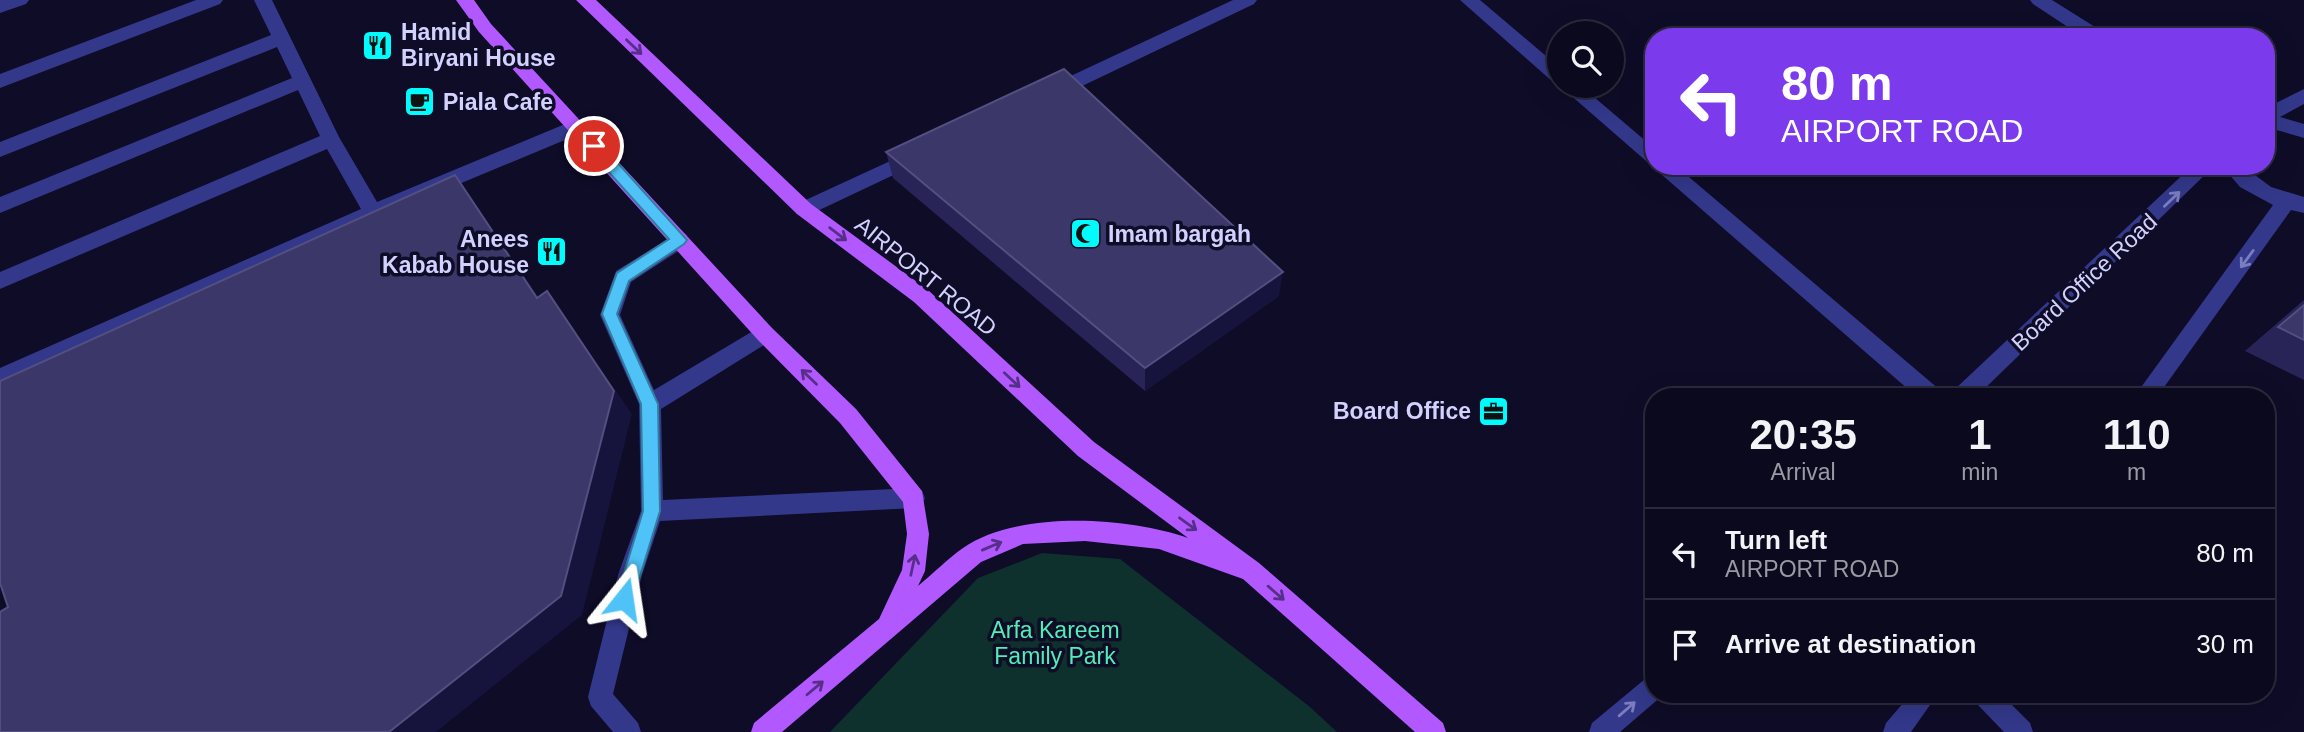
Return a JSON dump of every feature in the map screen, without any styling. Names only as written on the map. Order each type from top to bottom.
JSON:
[{"type":"main road","points":[[465,0],[485,28],[765,334],[848,416],[914,498],[918,534],[913,571],[887,628]]},
{"type":"main road","name":"AIRPORT ROAD","points":[[585,0],[804,209],[921,296],[1086,449],[1251,571],[1434,732]]},
{"type":"main road","points":[[762,732],[974,554],[1022,534],[1085,531],[1158,538],[1251,571]]},
{"type":"street","points":[[0,7],[20,0]]},
{"type":"street","points":[[0,81],[214,0]]},
{"type":"street","points":[[263,0],[331,139],[373,212]]},
{"type":"street","points":[[1039,99],[1248,0]]},
{"type":"street","points":[[1469,0],[1547,67]]},
{"type":"street","points":[[2039,0],[2082,28]]},
{"type":"street","points":[[0,150],[281,38]]},
{"type":"street","points":[[0,205],[303,80]]},
{"type":"street","points":[[2275,113],[2304,96]]},
{"type":"street","points":[[1583,98],[1645,151]]},
{"type":"street","points":[[2275,120],[2304,131]]},
{"type":"street","points":[[0,378],[373,212],[577,127]]},
{"type":"street","points":[[0,281],[331,139]]},
{"type":"street","points":[[804,209],[928,151]]},
{"type":"street","points":[[1673,175],[1921,388]]},
{"type":"street","name":"Board Office Road","points":[[1971,388],[2196,175]]},
{"type":"street","points":[[2152,388],[2295,204],[2264,194],[2239,175]]},
{"type":"street","points":[[629,732],[600,697],[630,575],[652,511],[650,404],[610,314],[622,277],[679,240]]},
{"type":"street","points":[[650,404],[765,334]]},
{"type":"street","points":[[652,511],[914,498]]},
{"type":"street","points":[[1601,732],[1645,695]]},
{"type":"street","points":[[1895,732],[1919,703]]},
{"type":"street","points":[[1994,703],[2021,732]]},
{"type":"green space","name":"Arfa Kareem Family Park","points":[[1042,553],[1120,559],[1310,707],[1337,732],[830,732],[978,578]]},
{"type":"building","name":"Imam bargah","points":[[1064,69],[1283,272],[1145,368],[886,152]]},
{"type":"building","points":[[455,175],[537,298],[547,291],[614,391],[561,596],[389,732],[0,732],[0,612],[8,607],[0,583],[0,381]]},
{"type":"building","points":[[2304,305],[2304,340],[2278,327]]},
{"type":"place","name":"Hamid Biryani House","points":[[378,45]]},
{"type":"place","name":"Piala Cafe","points":[[420,102]]},
{"type":"place","name":"Imam bargah","points":[[1085,234]]},
{"type":"place","name":"Anees Kabab House","points":[[552,252]]},
{"type":"place","name":"Board Office","points":[[1494,411]]},
{"type":"route","points":[[594,146],[679,240],[622,277],[610,314],[650,404],[652,511],[624,599]]}]
